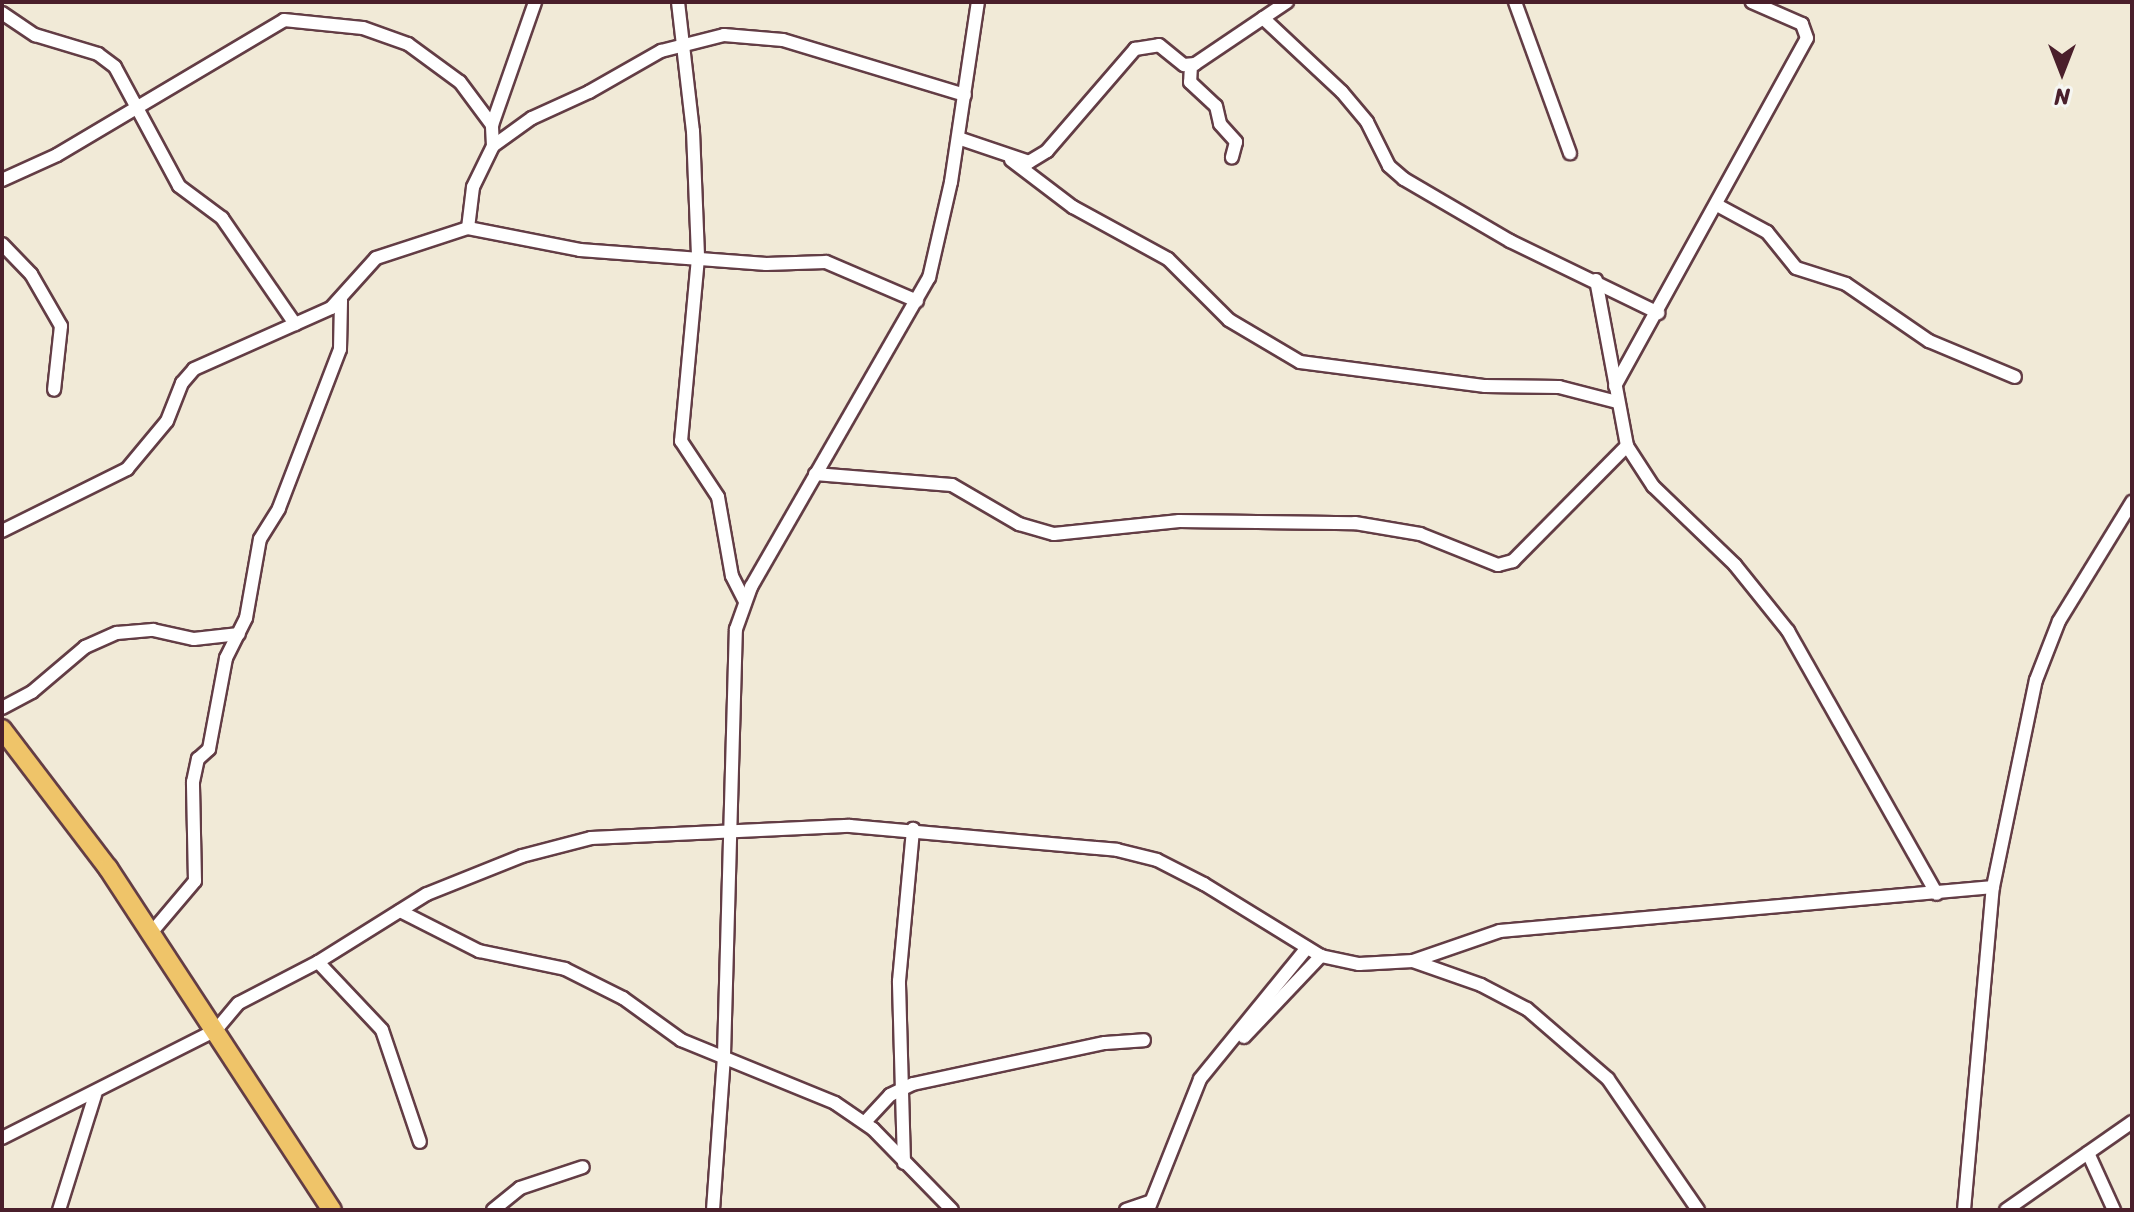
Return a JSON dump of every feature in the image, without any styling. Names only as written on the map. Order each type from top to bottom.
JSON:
[{"type":"highway","points":[[2,729],[151,933],[332,1210]]},
{"type":"street","points":[[493,146],[492,125],[535,2]]},
{"type":"street","points":[[678,2],[693,131],[698,258],[681,441],[718,497],[732,576],[744,600]]},
{"type":"street","points":[[713,1210],[724,1055],[732,828],[733,652],[744,600],[917,301],[940,240],[978,2]]},
{"type":"street","points":[[1011,160],[1029,162],[1047,151],[1135,49],[1159,45],[1184,65],[1191,65],[1287,2]]},
{"type":"street","points":[[1515,2],[1570,153]]},
{"type":"street","points":[[1615,386],[1807,38],[1802,24],[1752,2]]},
{"type":"street","points":[[2,13],[43,38],[108,59],[137,103],[179,186],[222,218],[295,324]]},
{"type":"street","points":[[1263,18],[1342,92],[1367,122],[1389,166],[1404,179],[1510,241],[1596,280],[1658,313]]},
{"type":"street","points":[[2,180],[57,155],[137,103],[268,26],[302,19],[363,28],[408,44],[460,82],[492,125]]},
{"type":"street","points":[[468,228],[473,187],[493,146],[532,118],[683,44],[724,35],[783,40],[965,95]]},
{"type":"street","points":[[1191,65],[1190,82],[1216,106],[1220,124],[1236,142],[1232,157]]},
{"type":"street","points":[[958,138],[1011,160],[1073,207],[1168,259],[1229,320],[1300,362],[1474,385],[1559,387],[1617,402]]},
{"type":"street","points":[[1717,205],[1767,232],[1796,268],[1846,284],[1929,341],[2015,377]]},
{"type":"street","points":[[2,531],[127,469],[167,421],[182,383],[194,369],[341,300],[359,271],[376,258],[468,228],[554,247],[766,264],[826,262],[917,301]]},
{"type":"street","points":[[2,244],[31,274],[61,326],[54,390]]},
{"type":"street","points":[[1596,280],[1627,446],[1653,486],[1735,565],[1788,631],[1937,894]]},
{"type":"street","points":[[151,933],[195,881],[193,782],[198,759],[213,737],[224,665],[246,618],[260,539],[279,508],[340,349],[341,300]]},
{"type":"street","points":[[815,474],[952,485],[1019,524],[1054,534],[1179,521],[1355,523],[1420,534],[1498,565],[1520,554],[1627,446]]},
{"type":"street","points":[[1964,1210],[1993,887],[2039,669],[2059,621],[2132,502]]},
{"type":"street","points":[[2,708],[32,692],[85,647],[117,633],[153,630],[194,639],[239,634]]},
{"type":"street","points":[[2,1138],[95,1095],[216,1030],[239,1003],[318,962],[400,911],[476,872],[558,845],[614,835],[732,828],[913,829],[1139,854],[1204,884],[1321,956],[1359,964],[1413,961],[1500,931],[1993,887]]},
{"type":"street","points":[[904,1163],[899,1089],[901,957],[913,829]]},
{"type":"street","points":[[400,911],[479,951],[565,969],[616,994],[681,1040],[724,1055],[865,1122],[952,1210]]},
{"type":"street","points":[[1126,1210],[1149,1206],[1192,1092],[1307,948]]},
{"type":"street","points":[[1232,1045],[1256,1028],[1321,956]]},
{"type":"street","points":[[1413,961],[1515,1002],[1608,1079],[1698,1210]]},
{"type":"street","points":[[318,962],[382,1030],[420,1142]]},
{"type":"street","points":[[865,1122],[899,1089],[1105,1043],[1144,1040]]},
{"type":"street","points":[[59,1210],[95,1095]]},
{"type":"street","points":[[2006,1210],[2132,1122]]},
{"type":"street","points":[[2088,1153],[2114,1210]]},
{"type":"street","points":[[493,1210],[528,1184],[583,1167]]}]
